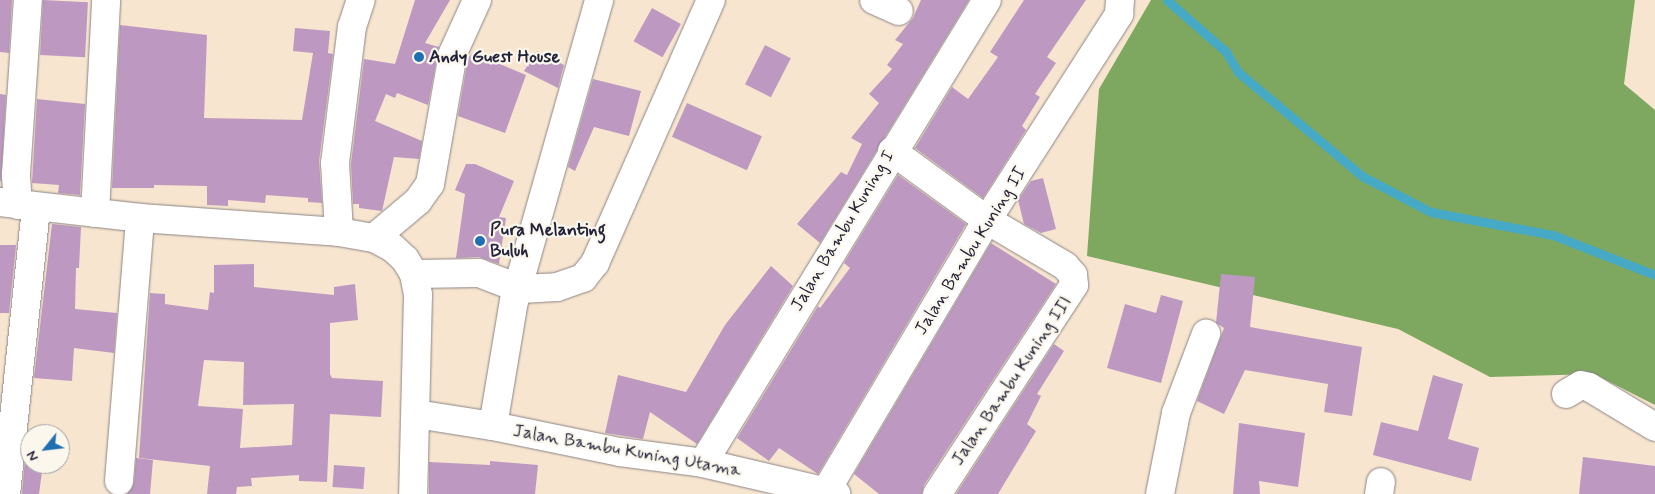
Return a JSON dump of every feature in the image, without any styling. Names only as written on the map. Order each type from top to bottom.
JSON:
[{"type":"street","points":[[6,494],[18,205],[16,174],[28,0]]},
{"type":"street","points":[[95,213],[106,0]]},
{"type":"street","points":[[340,232],[336,163],[352,27],[361,0]]},
{"type":"street","points":[[374,238],[418,201],[430,184],[453,53],[477,0]]},
{"type":"street","points":[[493,426],[518,289],[599,0]]},
{"type":"street","points":[[414,274],[479,273],[518,289],[573,284],[584,278],[595,263],[711,0]]},
{"type":"street","points":[[874,0],[899,11]]},
{"type":"street","name":"Jalan Bambu Kuning I","points":[[702,463],[892,151],[987,0]]},
{"type":"street","name":"Jalan Bambu Kuning II","points":[[831,492],[987,220],[1120,7]]},
{"type":"street","name":"Jalan Bambu Kuning III","points":[[892,151],[987,220],[1065,266],[1072,275],[1074,285],[937,494]]},
{"type":"street","points":[[18,205],[140,218],[340,232],[374,238],[393,248],[405,259],[414,274],[418,295],[413,494]]},
{"type":"street","points":[[119,481],[140,218]]},
{"type":"street","points":[[1160,494],[1176,412],[1206,334]]},
{"type":"street","points":[[1566,394],[1581,385],[1589,387],[1655,427]]},
{"type":"street","name":"Jalan Bambu Kuning Utama","points":[[416,414],[493,426],[620,452],[702,463],[831,492]]},
{"type":"green space","points":[[1151,0],[1635,0],[1624,84],[1655,110],[1655,405],[1594,374],[1490,377],[1398,329],[1087,256],[1099,89]]},
{"type":"building","points":[[0,0],[12,0],[9,53],[0,52]]},
{"type":"building","points":[[43,0],[88,2],[85,57],[40,55]]},
{"type":"building","points":[[415,0],[450,0],[425,43],[439,47],[428,105],[397,93],[395,98],[386,94],[375,121],[422,141],[419,159],[394,157],[382,211],[359,208],[359,204],[353,204],[351,164],[364,59],[395,64]]},
{"type":"building","points":[[921,0],[969,0],[820,243],[797,224],[841,172],[847,175],[862,144],[851,138],[879,103],[869,94],[892,69],[887,65],[903,44],[895,40],[913,18]]},
{"type":"building","points":[[1024,0],[1086,0],[1047,57],[1056,63],[1035,94],[1040,97],[1022,126],[1026,130],[983,198],[915,148],[952,87],[968,99],[998,57],[990,52]]},
{"type":"building","points":[[652,8],[681,24],[662,57],[634,41]]},
{"type":"building","points":[[120,25],[207,35],[204,118],[302,120],[313,53],[293,51],[295,28],[330,31],[328,53],[333,54],[319,161],[322,203],[308,202],[308,198],[266,195],[265,203],[228,200],[228,206],[207,205],[207,186],[154,185],[154,188],[112,188]]},
{"type":"building","points":[[765,45],[791,58],[771,97],[745,84]]},
{"type":"building","points":[[537,51],[564,65],[558,88],[524,71]]},
{"type":"building","points":[[473,53],[526,75],[505,133],[458,116],[468,58]]},
{"type":"building","points":[[593,79],[641,91],[629,136],[594,127],[575,171],[568,167]]},
{"type":"building","points":[[0,94],[6,95],[1,181],[0,181]]},
{"type":"building","points":[[37,99],[85,104],[80,195],[58,193],[59,185],[32,183]]},
{"type":"building","points":[[687,103],[762,136],[747,170],[672,137]]},
{"type":"building","points":[[466,164],[475,164],[514,181],[499,217],[506,218],[499,264],[479,257],[456,258],[465,194],[455,190]]},
{"type":"building","points":[[898,175],[966,224],[818,474],[779,448],[769,461],[737,438],[818,306],[820,308],[850,268],[844,263]]},
{"type":"building","points":[[1043,178],[1056,229],[1041,233],[1024,224],[1018,200],[1031,181]]},
{"type":"building","points":[[52,224],[81,227],[79,268],[76,268],[75,309],[117,313],[114,353],[74,348],[72,381],[34,378]]},
{"type":"building","points":[[991,243],[1056,284],[924,485],[922,494],[879,494],[854,474]]},
{"type":"building","points":[[0,245],[16,245],[9,313],[0,313]]},
{"type":"building","points":[[254,264],[254,287],[334,295],[334,287],[355,284],[358,320],[330,323],[330,374],[332,378],[383,381],[381,417],[330,414],[327,482],[299,481],[299,475],[251,478],[252,486],[237,487],[236,494],[207,494],[210,466],[139,458],[150,293],[165,294],[165,304],[208,310],[210,292],[214,293],[214,265]],"holes":[[[204,360],[244,362],[243,405],[294,404],[292,445],[240,448],[243,409],[198,406]]]},
{"type":"building","points":[[771,266],[793,286],[697,444],[650,412],[643,439],[605,433],[618,375],[686,392],[725,325]]},
{"type":"building","points":[[1221,274],[1255,277],[1250,327],[1362,347],[1352,416],[1324,412],[1328,384],[1245,370],[1224,414],[1197,401],[1224,328],[1216,323]]},
{"type":"building","points":[[1161,295],[1183,301],[1161,383],[1107,368],[1125,304],[1156,313]]},
{"type":"building","points":[[1054,344],[1064,351],[1037,394],[1041,396],[1027,424],[1036,431],[998,494],[956,494]]},
{"type":"building","points":[[1433,375],[1463,384],[1448,439],[1479,448],[1471,481],[1373,455],[1381,422],[1418,431]]},
{"type":"building","points":[[1239,423],[1305,433],[1298,487],[1259,481],[1260,494],[1233,494]]},
{"type":"building","points":[[1583,457],[1655,466],[1655,494],[1579,494]]},
{"type":"building","points":[[136,458],[153,460],[150,494],[127,494],[134,483]]},
{"type":"building","points":[[490,461],[538,465],[535,494],[429,494],[429,462],[490,465]]},
{"type":"building","points":[[334,465],[365,467],[363,489],[332,487]]},
{"type":"building","points":[[24,474],[42,474],[39,494],[22,494]]},
{"type":"waterway","points":[[1167,0],[1226,52],[1238,72],[1362,176],[1431,212],[1553,235],[1655,275]]},
{"type":"place","name":"Andy Guest House","points":[[419,57]]},
{"type":"place","name":"Pura Melanting Buluh","points":[[480,241]]}]
